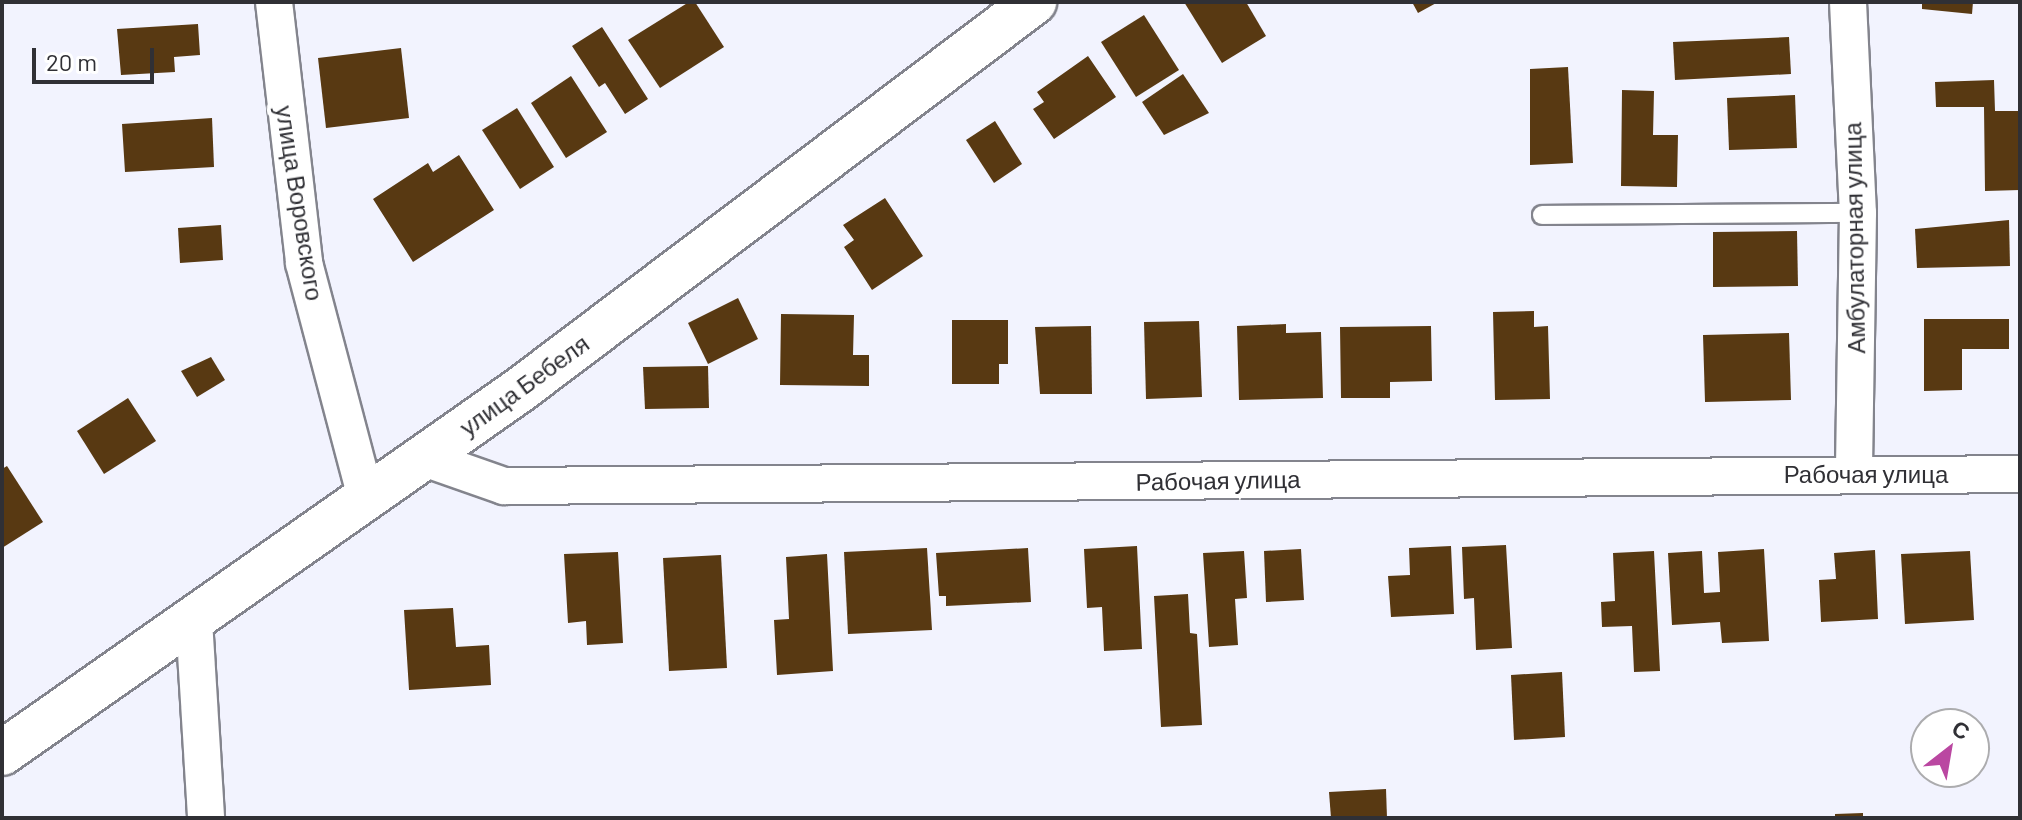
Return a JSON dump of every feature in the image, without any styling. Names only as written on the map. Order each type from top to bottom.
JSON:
[{"type":"street","name":"улица Воровского","points":[[274,2],[304,263],[365,494]]},
{"type":"street","name":"улица Бебеля","points":[[2,753],[194,620],[365,494],[521,389],[1034,2]]},
{"type":"street","name":"Амбулаторная улица","points":[[1848,2],[1858,213],[1854,474]]},
{"type":"street","name":"Рабочая улица","points":[[421,457],[504,486],[2020,474]]},
{"type":"street","points":[[194,620],[206,818]]},
{"type":"lane","points":[[1542,215],[1858,213]]},
{"type":"building","points":[[689,2],[695,2],[724,47],[660,88],[628,40]]},
{"type":"building","points":[[1184,2],[1246,2],[1266,36],[1222,63]]},
{"type":"building","points":[[1412,2],[1438,2],[1418,13]]},
{"type":"building","points":[[1922,2],[1973,2],[1972,14],[1922,9]]},
{"type":"building","points":[[1144,15],[1179,70],[1136,97],[1101,42]]},
{"type":"building","points":[[198,24],[200,55],[174,57],[175,72],[121,75],[117,29]]},
{"type":"building","points":[[602,27],[648,99],[625,114],[605,83],[599,87],[572,46]]},
{"type":"building","points":[[1789,37],[1791,74],[1675,80],[1673,42]]},
{"type":"building","points":[[401,48],[409,118],[326,128],[318,58]]},
{"type":"building","points":[[1088,56],[1116,97],[1054,139],[1033,109],[1044,102],[1037,92]]},
{"type":"building","points":[[1568,67],[1573,163],[1530,165],[1530,69]]},
{"type":"building","points":[[1183,74],[1209,113],[1164,135],[1142,102]]},
{"type":"building","points":[[571,76],[607,132],[566,158],[531,103]]},
{"type":"building","points":[[1994,80],[1995,111],[2020,111],[2020,190],[1985,191],[1984,107],[1936,107],[1935,82]]},
{"type":"building","points":[[1622,90],[1654,91],[1653,135],[1678,135],[1677,187],[1621,186]]},
{"type":"building","points":[[1795,95],[1797,148],[1729,150],[1727,98]]},
{"type":"building","points":[[517,108],[554,167],[520,189],[482,130]]},
{"type":"building","points":[[212,118],[214,167],[125,172],[122,124]]},
{"type":"building","points":[[995,121],[1022,164],[994,183],[966,140]]},
{"type":"building","points":[[459,155],[494,210],[413,262],[373,199],[428,163],[433,172]]},
{"type":"building","points":[[885,198],[923,256],[872,290],[844,247],[854,240],[843,225]]},
{"type":"building","points":[[2009,220],[2010,266],[1917,268],[1915,229]]},
{"type":"building","points":[[221,225],[223,260],[180,263],[178,228]]},
{"type":"building","points":[[1797,231],[1798,286],[1713,287],[1713,232]]},
{"type":"building","points":[[738,298],[758,339],[708,364],[688,323]]},
{"type":"building","points":[[1534,311],[1534,327],[1548,326],[1550,399],[1495,400],[1493,312]]},
{"type":"building","points":[[781,314],[854,315],[853,355],[869,355],[869,386],[780,385]]},
{"type":"building","points":[[1924,319],[2009,319],[2009,349],[1962,349],[1962,390],[1924,391]]},
{"type":"building","points":[[952,320],[1008,320],[1008,364],[999,364],[999,384],[952,384]]},
{"type":"building","points":[[1199,321],[1202,397],[1146,399],[1144,322]]},
{"type":"building","points":[[1286,324],[1286,333],[1321,332],[1323,398],[1239,400],[1237,326]]},
{"type":"building","points":[[1091,326],[1092,394],[1040,394],[1035,327]]},
{"type":"building","points":[[1431,326],[1432,381],[1390,382],[1390,398],[1341,398],[1340,327]]},
{"type":"building","points":[[1789,333],[1791,400],[1705,402],[1703,335]]},
{"type":"building","points":[[211,357],[225,380],[197,397],[181,371]]},
{"type":"building","points":[[708,366],[709,408],[645,409],[643,367]]},
{"type":"building","points":[[128,398],[156,441],[104,474],[77,431]]},
{"type":"building","points":[[7,466],[43,522],[2,548],[2,469]]},
{"type":"building","points":[[1506,545],[1512,648],[1476,650],[1474,598],[1464,599],[1462,547]]},
{"type":"building","points":[[1137,546],[1142,649],[1104,651],[1102,607],[1087,608],[1084,549]]},
{"type":"building","points":[[1451,546],[1454,614],[1391,617],[1388,576],[1410,575],[1409,548]]},
{"type":"building","points":[[927,548],[932,630],[848,634],[844,552]]},
{"type":"building","points":[[1028,548],[1031,602],[946,606],[946,596],[939,596],[936,553]]},
{"type":"building","points":[[1301,549],[1304,600],[1266,602],[1264,551]]},
{"type":"building","points":[[1764,549],[1769,641],[1722,643],[1720,622],[1672,625],[1668,553],[1702,551],[1704,593],[1720,592],[1718,552]]},
{"type":"building","points":[[1875,550],[1878,619],[1821,622],[1819,580],[1836,579],[1834,553]]},
{"type":"building","points":[[1244,551],[1247,598],[1235,599],[1238,645],[1209,647],[1203,553]]},
{"type":"building","points":[[1654,551],[1660,671],[1634,672],[1632,626],[1602,627],[1601,602],[1615,601],[1613,553]]},
{"type":"building","points":[[1970,551],[1974,620],[1905,624],[1901,554]]},
{"type":"building","points":[[618,552],[623,643],[587,645],[586,621],[568,623],[564,554]]},
{"type":"building","points":[[827,554],[833,671],[777,675],[774,620],[789,619],[786,557]]},
{"type":"building","points":[[721,555],[727,668],[669,671],[663,558]]},
{"type":"building","points":[[1188,594],[1190,633],[1197,634],[1202,725],[1161,727],[1154,596]]},
{"type":"building","points":[[453,608],[456,647],[489,645],[491,685],[409,690],[404,610]]},
{"type":"building","points":[[1562,672],[1565,737],[1514,740],[1511,675]]},
{"type":"building","points":[[1386,789],[1387,818],[1331,818],[1329,792]]},
{"type":"building","points":[[1863,813],[1863,818],[1835,818],[1835,814]]}]
